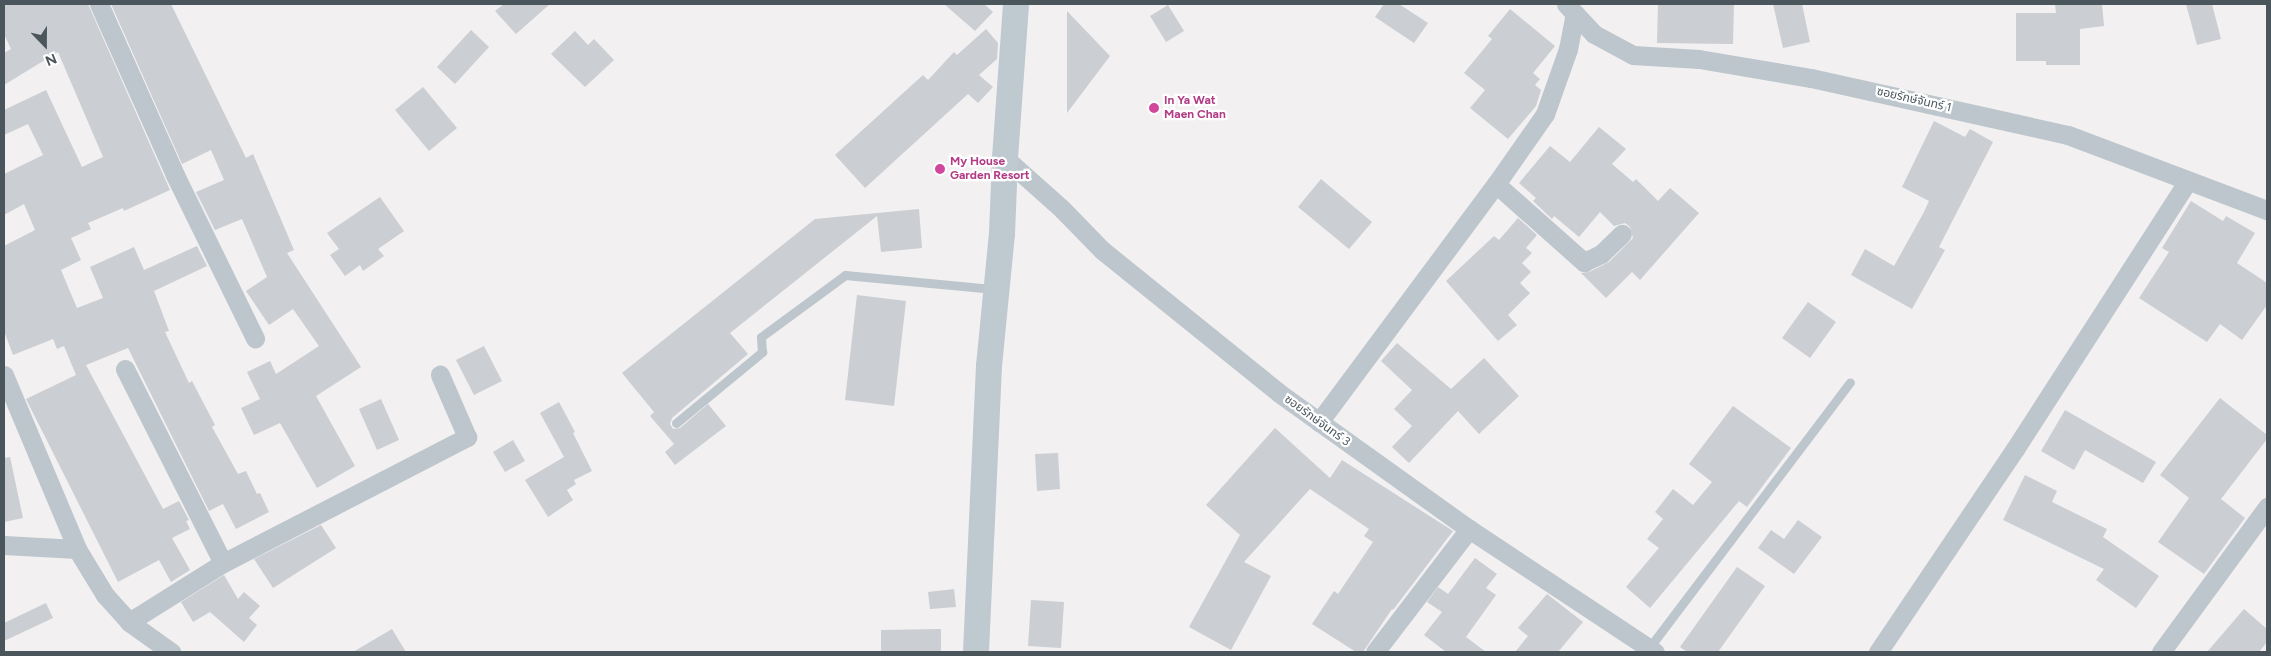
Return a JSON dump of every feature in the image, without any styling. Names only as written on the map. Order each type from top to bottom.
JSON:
[{"type":"main road","points":[[976,652],[990,366],[1016,4]]},
{"type":"street","points":[[99,4],[175,175],[254,338]]},
{"type":"street","points":[[1319,422],[1496,184],[1545,114],[1568,49],[1570,9]]},
{"type":"street","name":"ซอยรักษ์จันทร์ 1","points":[[1570,9],[1594,34],[1633,55],[1699,59],[1811,78],[2068,135],[2267,210]]},
{"type":"street","name":"ซอยรักษ์จันทร์ 3","points":[[1005,158],[1062,209],[1102,250],[1279,394],[1469,529],[1652,650]]},
{"type":"street","points":[[1878,652],[2015,449],[2188,181]]},
{"type":"street","points":[[1496,184],[1584,262],[1601,254],[1622,234]]},
{"type":"street","points":[[125,369],[223,563]]},
{"type":"street","points":[[4,375],[77,549],[105,595],[129,622],[171,652]]},
{"type":"street","points":[[129,622],[223,563],[467,437],[440,375]]},
{"type":"street","points":[[2161,652],[2267,507]]},
{"type":"street","points":[[1375,652],[1469,529]]},
{"type":"street","points":[[4,545],[77,549]]},
{"type":"lane","points":[[676,423],[762,352],[761,337],[845,274],[997,289]]},
{"type":"lane","points":[[1652,650],[1850,382]]},
{"type":"building","points":[[4,4],[88,4],[170,190],[124,211],[123,208],[88,223],[91,229],[71,238],[81,260],[61,270],[77,308],[103,298],[90,267],[134,247],[144,270],[197,246],[207,266],[154,291],[169,331],[165,332],[189,383],[192,381],[215,425],[212,427],[238,474],[246,471],[257,494],[260,493],[269,512],[236,529],[223,504],[209,511],[128,348],[86,365],[163,509],[179,501],[189,520],[186,521],[190,529],[172,538],[190,570],[171,582],[159,560],[118,582],[26,399],[76,375],[64,346],[57,349],[53,339],[13,355],[4,331],[4,246],[35,230],[24,204],[4,215],[4,174],[43,155],[28,124],[4,135],[4,110],[46,90],[82,167],[103,157],[58,52],[4,85],[4,53],[11,49],[4,34]]},
{"type":"building","points":[[111,4],[171,4],[246,158],[253,154],[294,250],[287,253],[361,367],[316,396],[355,466],[317,488],[280,423],[254,435],[241,408],[260,399],[247,372],[270,361],[276,374],[319,346],[293,309],[269,325],[246,291],[267,277],[242,219],[215,230],[196,192],[224,180],[211,150],[182,164]]},
{"type":"building","points":[[504,4],[550,4],[516,34],[495,11]]},
{"type":"building","points":[[944,4],[984,4],[993,12],[975,31]]},
{"type":"building","points":[[1384,4],[1399,4],[1428,23],[1414,43],[1375,17]]},
{"type":"building","points":[[1658,4],[1734,4],[1733,44],[1657,43]]},
{"type":"building","points":[[1773,4],[1802,4],[1810,42],[1783,48]]},
{"type":"building","points":[[2055,4],[2102,4],[2104,26],[2080,29],[2080,65],[2046,65],[2046,61],[2016,61],[2016,13],[2056,13]]},
{"type":"building","points":[[2186,4],[2212,4],[2221,39],[2197,45]]},
{"type":"building","points":[[1168,5],[1184,31],[1166,42],[1150,16]]},
{"type":"building","points":[[1510,9],[1555,46],[1533,73],[1540,79],[1535,85],[1541,90],[1536,106],[1508,139],[1470,108],[1485,90],[1464,73],[1492,39],[1488,36]]},
{"type":"building","points":[[1067,11],[1110,56],[1067,113]]},
{"type":"building","points":[[986,29],[998,43],[997,59],[979,75],[993,87],[978,103],[968,94],[865,188],[835,155],[923,75],[928,80],[954,52],[957,55]]},
{"type":"building","points":[[471,30],[489,47],[455,84],[437,67]]},
{"type":"building","points":[[575,31],[588,45],[594,39],[614,60],[585,87],[551,54]]},
{"type":"building","points":[[423,87],[457,128],[429,151],[395,110]]},
{"type":"building","points":[[1934,121],[1965,137],[1970,129],[1993,142],[1939,247],[1945,250],[1912,309],[1851,275],[1865,249],[1894,266],[1924,212],[1929,201],[1902,187]]},
{"type":"building","points":[[1599,127],[1626,149],[1612,164],[1633,182],[1636,179],[1658,201],[1670,188],[1699,213],[1640,280],[1632,272],[1606,298],[1581,273],[1589,272],[1609,262],[1633,238],[1630,227],[1625,223],[1614,226],[1600,212],[1579,237],[1554,216],[1552,219],[1533,201],[1536,198],[1519,183],[1550,146],[1570,162]]},
{"type":"building","points":[[1321,179],[1372,222],[1349,249],[1298,207]]},
{"type":"building","points":[[380,197],[404,231],[378,249],[384,256],[363,271],[360,265],[345,276],[330,255],[339,249],[327,233]]},
{"type":"building","points":[[2191,201],[2223,221],[2226,216],[2255,233],[2237,263],[2267,283],[2267,305],[2242,340],[2220,324],[2207,342],[2139,298],[2169,252],[2162,248]]},
{"type":"building","points":[[919,209],[922,248],[881,252],[877,216],[730,333],[748,354],[672,418],[670,424],[673,429],[680,428],[708,404],[726,426],[675,465],[665,452],[674,444],[650,416],[654,412],[622,373],[815,219]]},
{"type":"building","points":[[1518,218],[1537,235],[1526,248],[1532,253],[1522,263],[1531,272],[1520,283],[1530,293],[1508,315],[1517,325],[1498,341],[1446,281],[1494,236],[1499,240]]},
{"type":"building","points":[[857,295],[906,301],[894,406],[845,400]]},
{"type":"building","points":[[1808,302],[1836,322],[1810,358],[1782,338]]},
{"type":"building","points":[[1397,343],[1451,389],[1484,358],[1519,396],[1479,434],[1458,411],[1409,463],[1392,447],[1412,426],[1394,409],[1412,390],[1381,361]]},
{"type":"building","points":[[484,346],[502,381],[474,395],[456,360]]},
{"type":"building","points":[[2220,398],[2267,435],[2267,439],[2221,499],[2245,518],[2204,574],[2158,542],[2189,498],[2160,475]]},
{"type":"building","points":[[381,399],[399,440],[377,450],[359,409]]},
{"type":"building","points":[[559,402],[592,471],[574,480],[576,484],[567,490],[573,500],[548,517],[525,480],[564,457],[540,413]]},
{"type":"building","points":[[1733,406],[1791,448],[1747,507],[1739,501],[1650,608],[1626,587],[1659,548],[1647,539],[1663,519],[1655,512],[1673,489],[1693,505],[1712,482],[1689,464]]},
{"type":"building","points":[[2065,410],[2156,462],[2143,483],[2085,450],[2074,470],[2041,451]]},
{"type":"building","points":[[1275,428],[1330,478],[1342,460],[1453,531],[1392,609],[1363,652],[1356,652],[1312,624],[1334,591],[1338,594],[1373,542],[1364,536],[1369,529],[1310,489],[1244,562],[1271,576],[1231,650],[1189,627],[1240,535],[1206,505]]},
{"type":"building","points":[[513,440],[525,461],[505,472],[493,452]]},
{"type":"building","points":[[1058,453],[1060,489],[1037,491],[1035,454]]},
{"type":"building","points":[[10,457],[23,518],[4,522],[4,458]]},
{"type":"building","points":[[2025,475],[2057,491],[2052,502],[2107,529],[2103,537],[2159,576],[2136,608],[2096,580],[2104,569],[2003,520]]},
{"type":"building","points":[[1798,520],[1822,537],[1794,574],[1758,548],[1771,530],[1784,539]]},
{"type":"building","points":[[321,525],[336,548],[273,588],[254,559]]},
{"type":"building","points":[[1475,558],[1497,574],[1486,588],[1496,595],[1466,637],[1486,652],[1446,652],[1424,635],[1442,612],[1427,602],[1438,587],[1448,594]]},
{"type":"building","points":[[1737,567],[1765,586],[1718,652],[1687,652],[1680,647]]},
{"type":"building","points":[[224,575],[238,599],[244,592],[260,606],[249,618],[257,625],[244,642],[210,612],[193,622],[181,602]]},
{"type":"building","points":[[954,589],[956,607],[930,609],[928,592]]},
{"type":"building","points":[[1547,594],[1583,622],[1558,652],[1515,652],[1528,636],[1518,628]]},
{"type":"building","points":[[1031,600],[1064,602],[1061,648],[1028,646]]},
{"type":"building","points":[[46,603],[53,618],[4,641],[4,623]]},
{"type":"building","points":[[2244,609],[2267,629],[2267,642],[2259,652],[2207,652]]},
{"type":"building","points":[[392,629],[406,652],[353,652]]},
{"type":"building","points":[[941,629],[941,652],[881,652],[881,630]]},
{"type":"place","name":"In Ya Wat Maen Chan","points":[[1154,108]]},
{"type":"place","name":"My House Garden Resort","points":[[940,169]]}]
